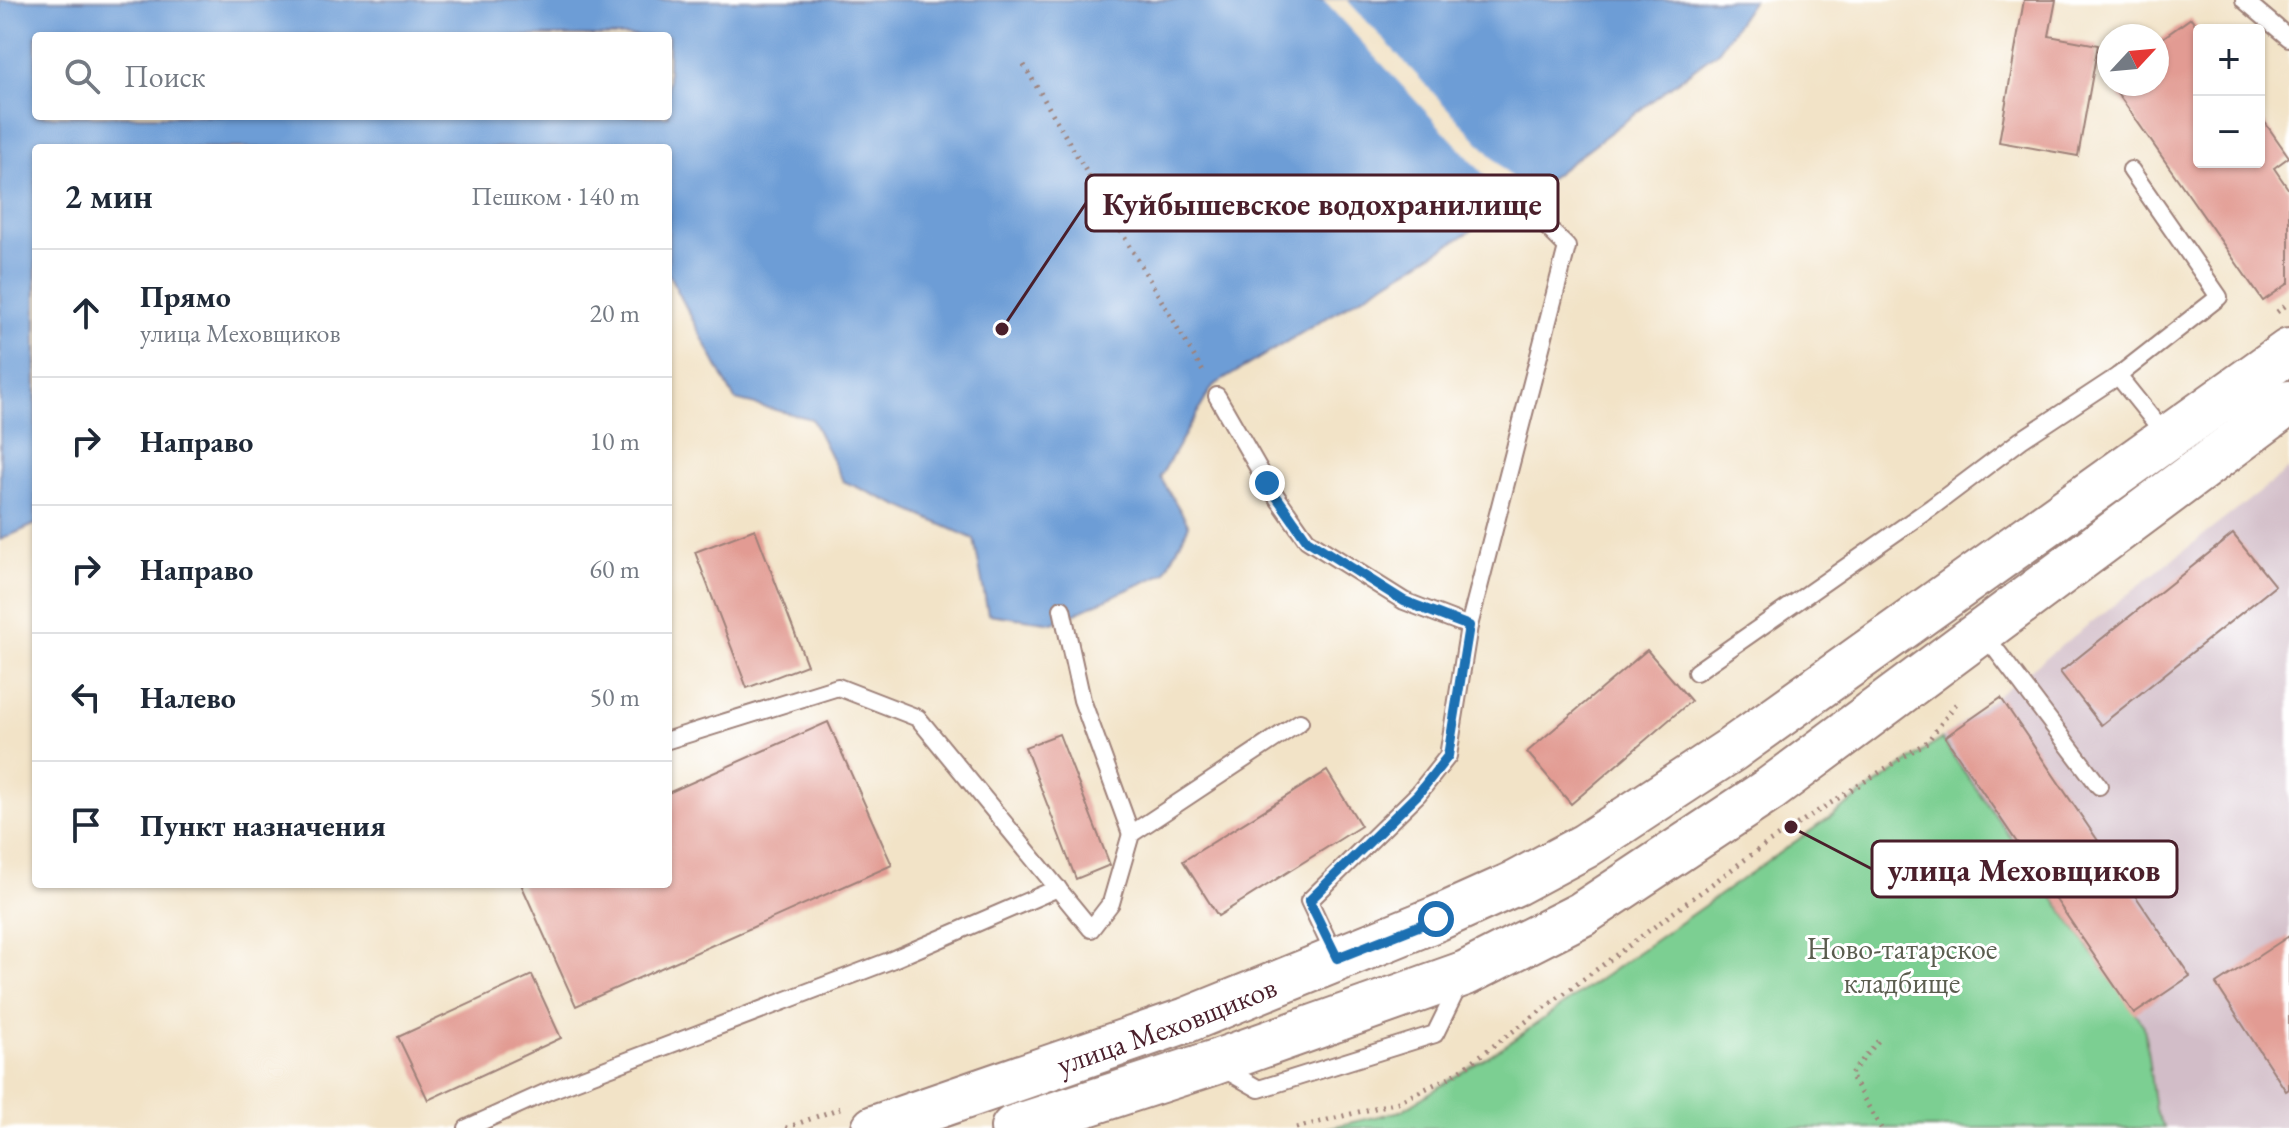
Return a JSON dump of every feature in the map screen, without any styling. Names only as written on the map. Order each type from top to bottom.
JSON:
[{"type":"main road","name":"улица Меховщиков","points":[[858,1118],[1187,1020],[1436,919],[1516,883],[1585,846],[1731,750],[2168,439],[2277,335]]},
{"type":"main road","name":"улица Меховщиков","points":[[1013,1128],[1213,1063],[1466,973],[1582,914],[1769,790],[2289,403]]},
{"type":"lane","points":[[2244,0],[2289,38]]},
{"type":"lane","points":[[1696,672],[1932,507],[2021,440],[2118,376],[2219,297],[2131,170]]},
{"type":"lane","points":[[1337,958],[1309,901],[1418,794],[1448,756],[1469,626],[1567,247],[1519,199]]},
{"type":"lane","points":[[2118,376],[2168,439]]},
{"type":"lane","points":[[1217,396],[1267,483],[1307,540],[1404,601],[1469,626]]},
{"type":"lane","points":[[672,739],[838,687],[918,718],[1091,929],[1111,903],[1131,834],[1082,700],[1062,609]]},
{"type":"lane","points":[[1982,631],[2099,786]]},
{"type":"lane","points":[[1131,834],[1300,722]]},
{"type":"lane","points":[[467,1128],[551,1090],[889,961],[1058,888]]},
{"type":"path","points":[[1024,65],[1217,396]]},
{"type":"path","points":[[2277,335],[2289,303]]},
{"type":"path","points":[[1878,1041],[1850,1075],[1881,1128]]},
{"type":"path","points":[[786,1128],[858,1118]]},
{"type":"shaded area","points":[[2289,469],[2289,1128],[2165,1128],[2155,1111],[2144,1026],[1941,739]]},
{"type":"green space","name":"Ново-татарское кладбище","points":[[1941,739],[2144,1026],[2155,1111],[2165,1128],[1327,1128],[1401,1111],[1512,1041]]},
{"type":"water","points":[[0,0],[1753,0],[1719,50],[1513,206],[1213,386],[1160,477],[1189,525],[1165,573],[1053,623],[988,614],[974,539],[843,481],[812,419],[735,400],[672,281],[672,144],[32,144],[32,526],[0,540]]},
{"type":"pier","points":[[1323,0],[1347,0],[1526,193],[1513,206]]},
{"type":"building","points":[[2024,0],[2056,0],[2049,36],[2097,45],[2078,156],[1999,142]]},
{"type":"building","points":[[2191,18],[2195,24],[2193,168],[2265,168],[2265,123],[2289,157],[2274,168],[2289,190],[2289,283],[2263,301],[2119,96],[2169,96],[2169,34]]},
{"type":"building","points":[[755,529],[807,665],[747,688],[695,552]]},
{"type":"building","points":[[2233,534],[2275,586],[2101,725],[2060,672]]},
{"type":"building","points":[[1647,650],[1691,701],[1571,804],[1527,752]]},
{"type":"building","points":[[2001,698],[2190,976],[2134,1014],[1945,737]]},
{"type":"building","points":[[828,722],[892,865],[576,1006],[523,888],[672,888],[672,791]]},
{"type":"building","points":[[1059,734],[1110,865],[1076,879],[1025,747]]},
{"type":"building","points":[[1327,771],[1361,826],[1218,916],[1183,861]]},
{"type":"building","points":[[2289,936],[2289,1089],[2286,1091],[2216,984]]},
{"type":"building","points":[[532,975],[561,1038],[428,1100],[398,1037]]},
{"type":"place","name":"Куйбышевское водохранилище","points":[[1002,329]]},
{"type":"place","name":"улица Меховщиков","points":[[1791,827]]},
{"type":"route","points":[[1267,483],[1307,540],[1404,601],[1469,626],[1448,756],[1418,794],[1309,901],[1337,958],[1436,919]]}]
